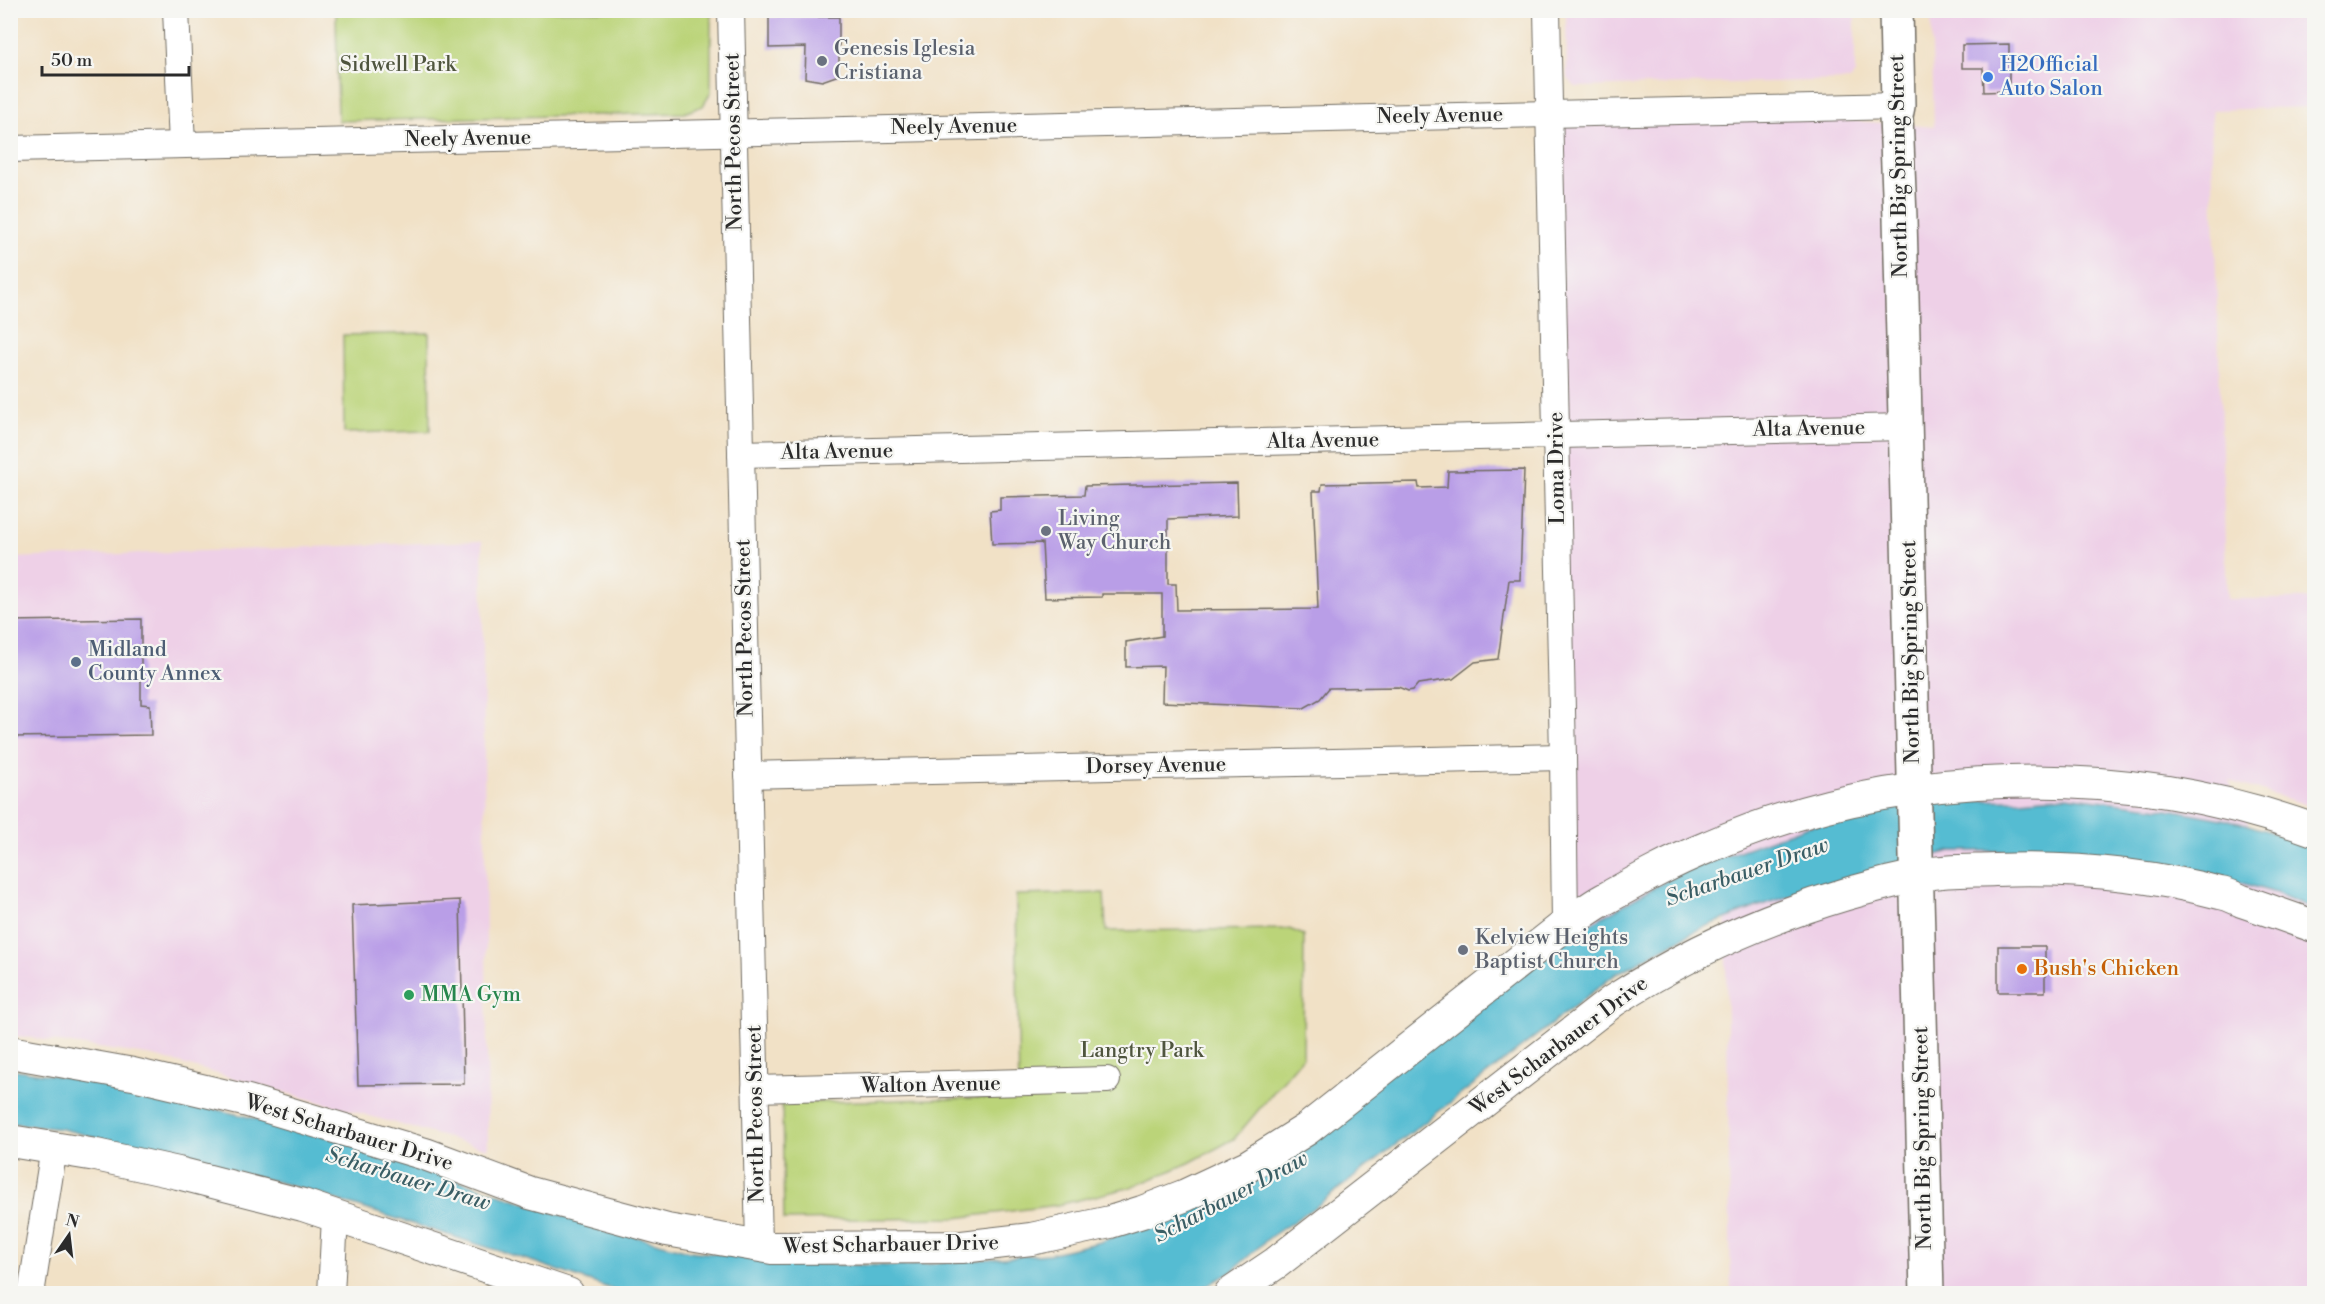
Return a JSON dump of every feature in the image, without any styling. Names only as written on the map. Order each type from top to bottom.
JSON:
[{"type":"highway","name":"North Big Spring Street","points":[[1896,10],[1898,106],[1896,116],[1927,1293]]},
{"type":"main road","name":"West Scharbauer Drive","points":[[10,1052],[133,1074],[210,1091],[322,1121],[425,1154],[531,1193],[645,1225],[785,1249],[951,1247],[1006,1243],[1098,1225],[1142,1212],[1186,1195],[1248,1166],[1307,1129],[1565,925],[1601,900],[1660,868],[1783,818],[1835,804],[1914,790],[2052,782],[2119,785],[2185,794],[2254,810],[2314,830]]},
{"type":"main road","name":"West Scharbauer Drive","points":[[1230,1293],[1276,1263],[1579,1027],[1650,977],[1713,944],[1779,915],[1873,886],[1929,874],[2008,869],[2076,870],[2116,873],[2220,892],[2314,926]]},
{"type":"main road","points":[[10,1141],[211,1180],[303,1205],[568,1293]]},
{"type":"street","points":[[176,10],[182,145]]},
{"type":"street","name":"North Pecos Street","points":[[731,10],[759,1246]]},
{"type":"street","name":"Loma Drive","points":[[1547,10],[1565,925]]},
{"type":"street","name":"Neely Avenue","points":[[10,149],[1898,106]]},
{"type":"street","name":"Alta Avenue","points":[[741,454],[1905,427]]},
{"type":"street","name":"Dorsey Avenue","points":[[748,775],[1563,757]]},
{"type":"street","name":"Walton Avenue","points":[[755,1089],[1107,1080]]},
{"type":"street","points":[[31,1293],[54,1148]]},
{"type":"street","points":[[331,1293],[335,1217]]},
{"type":"shaded area","points":[[1566,11],[1855,11],[1855,74],[1850,80],[1576,87],[1567,78]]},
{"type":"shaded area","points":[[1931,11],[2314,11],[2314,107],[2213,110],[2211,125],[2227,599],[2314,599],[2314,807],[2229,781],[2265,860],[2314,877],[2314,1293],[1731,1293],[1725,893],[1570,975],[1549,114],[1710,110],[1934,127]]},
{"type":"shaded area","points":[[482,541],[488,1149],[154,1056],[11,1035],[11,558]]},
{"type":"green space","name":"Sidwell Park","points":[[336,11],[711,11],[711,92],[703,106],[684,113],[338,121]]},
{"type":"green space","points":[[429,333],[430,431],[344,433],[343,335]]},
{"type":"green space","name":"Langtry Park","points":[[1104,893],[1106,931],[1289,929],[1304,935],[1303,1057],[1234,1139],[1189,1163],[1132,1187],[1058,1205],[956,1218],[784,1220],[782,1103],[1019,1097],[1016,895]]},
{"type":"water","name":"Scharbauer Draw","points":[[2066,796],[2168,809],[2239,822],[2314,846],[2314,909],[2276,893],[2179,867],[2119,857],[1993,851],[1951,851],[1868,872],[1767,903],[1699,929],[1616,974],[1318,1205],[1270,1237],[1230,1273],[1193,1293],[623,1293],[534,1262],[286,1184],[62,1129],[11,1123],[11,1069],[103,1083],[313,1132],[592,1225],[689,1251],[815,1264],[903,1266],[1049,1254],[1100,1242],[1156,1221],[1568,936],[1682,872],[1805,827],[1865,813],[1944,801],[2020,800]]},
{"type":"building","name":"Genesis Iglesia Cristiana","points":[[769,17],[839,17],[839,75],[822,81],[805,78],[806,47],[769,48]]},
{"type":"building","points":[[2009,44],[2009,91],[1984,92],[1983,68],[1962,68],[1962,45]]},
{"type":"building","points":[[1524,470],[1520,580],[1509,580],[1498,659],[1475,662],[1453,679],[1418,684],[1413,690],[1408,691],[1398,687],[1329,688],[1320,699],[1304,708],[1162,702],[1163,666],[1126,667],[1126,642],[1162,636],[1162,594],[1102,594],[1102,597],[1045,598],[1042,543],[992,544],[990,511],[1000,510],[1000,497],[1084,495],[1085,486],[1237,483],[1238,516],[1168,519],[1168,584],[1176,584],[1177,610],[1318,609],[1313,491],[1321,491],[1322,484],[1418,482],[1419,488],[1447,487],[1448,471]]},
{"type":"building","name":"Midland County Annex","points":[[141,619],[141,704],[150,705],[151,735],[10,737],[10,621]]},
{"type":"building","name":"MMA Gym","points":[[460,900],[464,1084],[358,1085],[352,905]]},
{"type":"building","name":"Bush's Chicken","points":[[1998,946],[2045,946],[2045,992],[1998,992]]},
{"type":"place","name":"Genesis Iglesia Cristiana","points":[[822,61]]},
{"type":"place","name":"H2Official Auto Salon","points":[[1988,77]]},
{"type":"place","name":"Living Way Church","points":[[1046,531]]},
{"type":"place","name":"Midland County Annex","points":[[76,662]]},
{"type":"place","name":"Kelview Heights Baptist Church","points":[[1463,950]]},
{"type":"place","name":"Bush's Chicken","points":[[2022,969]]},
{"type":"place","name":"MMA Gym","points":[[409,995]]}]
